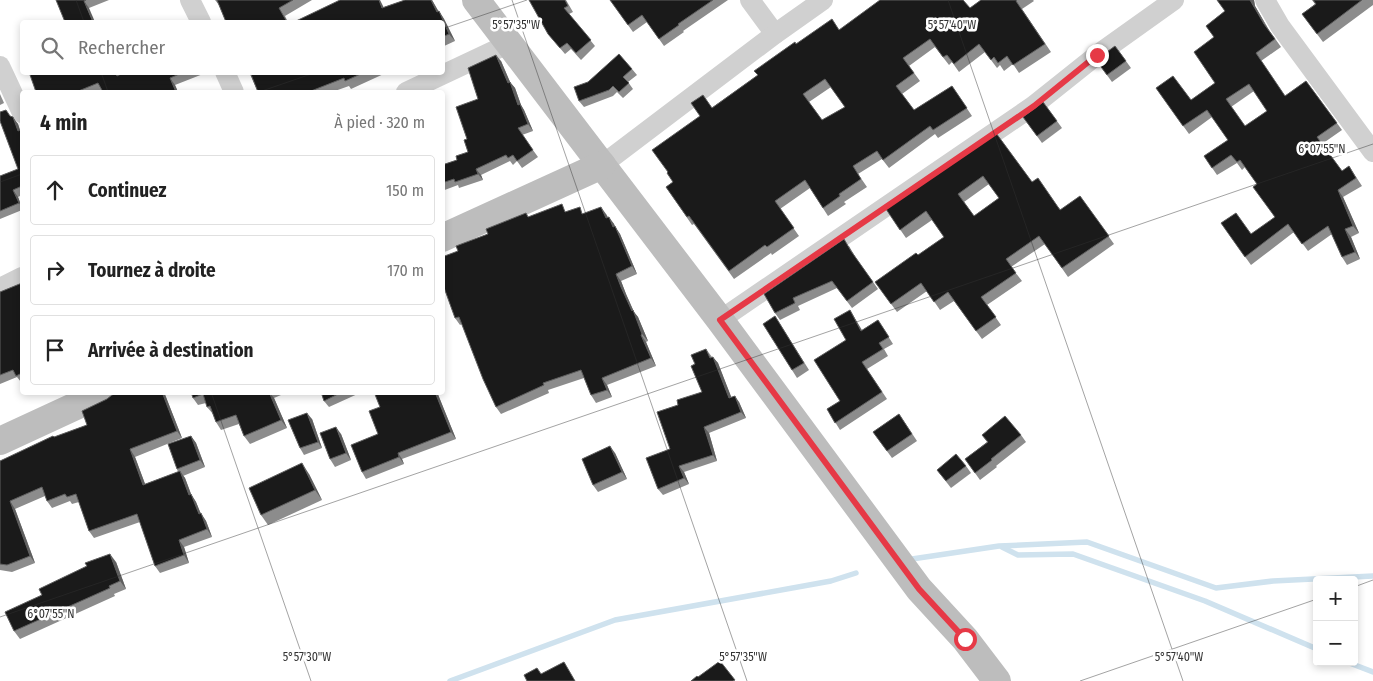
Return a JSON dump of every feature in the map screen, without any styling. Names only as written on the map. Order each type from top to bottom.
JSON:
[{"type":"street","points":[[190,0],[200,20]]},
{"type":"street","points":[[476,0],[720,320],[919,589],[965,639],[997,681]]},
{"type":"street","points":[[750,0],[775,34]]},
{"type":"street","points":[[445,237],[602,165],[823,0]]},
{"type":"street","points":[[720,320],[1034,106],[1097,55],[1174,0]]},
{"type":"street","points":[[1265,0],[1280,26],[1373,152]]},
{"type":"street","points":[[445,74],[510,43]]},
{"type":"street","points":[[0,66],[20,108]]},
{"type":"street","points":[[226,75],[233,90]]},
{"type":"street","points":[[410,90],[442,75]]},
{"type":"street","points":[[0,288],[20,278]]},
{"type":"street","points":[[0,441],[100,395]]},
{"type":"building","points":[[56,0],[86,0],[84,1],[92,20],[64,20]]},
{"type":"building","points":[[217,0],[293,0],[279,8],[286,20],[225,20]]},
{"type":"building","points":[[340,0],[379,0],[382,8],[405,0],[431,0],[443,20],[298,20]]},
{"type":"building","points":[[529,0],[565,0],[568,6],[564,8],[591,40],[576,53],[567,43],[560,48],[548,34]]},
{"type":"building","points":[[610,0],[713,0],[659,39],[642,15],[628,25]]},
{"type":"building","points":[[880,0],[963,0],[970,8],[981,0],[1017,0],[1045,44],[1013,65],[1007,56],[998,63],[994,57],[991,60],[979,44],[954,64],[947,55],[943,57],[930,39],[903,58],[914,73],[896,86],[914,110],[952,86],[967,108],[933,130],[930,126],[883,160],[877,151],[853,166],[861,179],[823,208],[805,180],[775,201],[794,228],[767,247],[765,245],[729,271],[666,187],[673,182],[652,150],[700,116],[691,103],[703,95],[712,108],[758,75],[754,71],[832,19],[839,30]],"holes":[[[825,79],[845,107],[822,120],[803,94]]]},
{"type":"building","points":[[1217,0],[1250,0],[1275,39],[1256,53],[1285,96],[1306,81],[1337,123],[1317,137],[1342,171],[1349,166],[1356,178],[1338,190],[1353,226],[1345,229],[1355,252],[1342,257],[1328,226],[1302,244],[1288,224],[1245,257],[1221,223],[1236,213],[1251,234],[1275,217],[1253,187],[1257,184],[1240,160],[1237,162],[1231,155],[1212,168],[1204,156],[1228,140],[1207,110],[1183,126],[1156,88],[1173,76],[1191,100],[1215,83],[1194,52],[1214,37],[1206,26],[1225,11]],"holes":[[[1249,84],[1267,111],[1245,126],[1226,99]]]},
{"type":"building","points":[[1313,0],[1362,0],[1317,34],[1302,14],[1316,4]]},
{"type":"building","points":[[445,25],[449,34],[445,36]]},
{"type":"building","points":[[1115,46],[1126,61],[1107,75],[1096,60]]},
{"type":"building","points":[[619,54],[632,69],[623,77],[629,83],[619,92],[613,86],[609,90],[579,101],[574,87],[588,82]]},
{"type":"building","points":[[496,55],[528,124],[518,128],[533,150],[517,161],[513,155],[508,158],[506,155],[476,169],[478,174],[455,182],[454,179],[445,182],[445,164],[457,160],[456,156],[468,152],[464,140],[467,139],[456,107],[478,99],[468,68]]},
{"type":"building","points":[[30,75],[177,75],[170,78],[175,90],[102,90],[98,83],[81,90],[35,90]]},
{"type":"building","points":[[251,75],[358,75],[345,81],[344,78],[314,90],[257,90]]},
{"type":"building","points":[[1043,102],[1057,121],[1037,136],[1023,117]]},
{"type":"building","points":[[6,110],[13,117],[18,131],[20,130],[20,187],[13,190],[19,203],[0,211],[0,176],[18,169],[0,121],[0,112]]},
{"type":"building","points":[[996,133],[1032,182],[1038,178],[1060,210],[1080,196],[1109,236],[1062,268],[1039,236],[1006,259],[1016,273],[981,297],[996,317],[976,331],[948,292],[934,302],[921,283],[891,304],[875,282],[916,253],[918,255],[944,237],[926,211],[900,230],[886,209]],"holes":[[[983,176],[999,198],[974,216],[958,194]]]},
{"type":"building","points":[[562,204],[565,212],[580,207],[582,214],[601,207],[606,218],[609,217],[613,227],[615,226],[632,266],[616,274],[633,310],[651,358],[602,378],[607,390],[591,395],[581,370],[543,383],[544,385],[496,407],[459,317],[455,318],[445,290],[445,256],[458,251],[456,246],[488,234],[486,229],[526,213],[528,217]]},
{"type":"building","points":[[844,239],[873,282],[847,301],[832,281],[793,298],[795,303],[775,313],[764,294]]},
{"type":"building","points":[[20,284],[20,374],[16,376],[13,370],[0,375],[0,292]]},
{"type":"building","points":[[850,310],[861,331],[878,320],[889,337],[879,343],[883,349],[862,362],[882,392],[835,423],[827,409],[840,401],[814,360],[846,340],[834,319]]},
{"type":"building","points":[[775,316],[804,363],[792,370],[763,324]]},
{"type":"building","points":[[706,349],[710,358],[713,357],[729,398],[735,396],[741,412],[704,427],[713,455],[679,466],[684,478],[658,489],[646,458],[670,449],[657,412],[678,405],[677,400],[702,392],[691,366],[695,364],[691,355]]},
{"type":"building","points":[[112,395],[163,395],[177,431],[130,449],[143,485],[180,471],[189,495],[191,494],[207,529],[179,540],[184,555],[155,566],[137,514],[89,531],[76,494],[67,497],[65,494],[47,501],[42,487],[10,501],[30,556],[7,565],[0,564],[0,461],[53,436],[87,425],[82,411]]},
{"type":"building","points":[[203,395],[270,395],[281,420],[244,436],[236,415],[216,422],[210,406],[207,407]]},
{"type":"building","points":[[322,395],[336,395],[324,401]]},
{"type":"building","points":[[375,395],[436,395],[451,432],[398,453],[399,457],[362,472],[351,445],[378,434],[369,411],[380,407]]},
{"type":"building","points":[[307,413],[318,442],[300,448],[288,420]]},
{"type":"building","points":[[899,414],[912,434],[887,451],[873,432]]},
{"type":"building","points":[[1005,416],[1021,435],[975,473],[965,459],[988,442],[982,435]]},
{"type":"building","points":[[336,427],[346,453],[330,459],[320,433]]},
{"type":"building","points":[[191,436],[200,460],[177,469],[168,444]]},
{"type":"building","points":[[610,446],[622,472],[593,485],[582,459]]},
{"type":"building","points":[[956,454],[966,466],[946,481],[937,470]]},
{"type":"building","points":[[302,463],[315,490],[261,515],[249,488]]},
{"type":"building","points":[[110,554],[120,581],[109,586],[110,588],[14,631],[5,612],[42,595],[39,589],[87,566],[85,563]]},
{"type":"building","points":[[720,661],[735,680],[691,681],[697,676]]},
{"type":"building","points":[[564,662],[575,681],[527,681],[524,675],[537,668],[541,674]]},
{"type":"waterway","points":[[912,559],[999,546],[1087,542],[1216,588],[1273,581],[1373,576]]},
{"type":"waterway","points":[[1002,547],[1018,555],[1073,554],[1205,601],[1313,647]]},
{"type":"waterway","points":[[450,681],[615,620],[831,581],[856,573]]},
{"type":"waterway","points":[[1357,666],[1373,672]]},
{"type":"route","points":[[965,639],[919,589],[720,320],[1034,106],[1097,55]]}]
